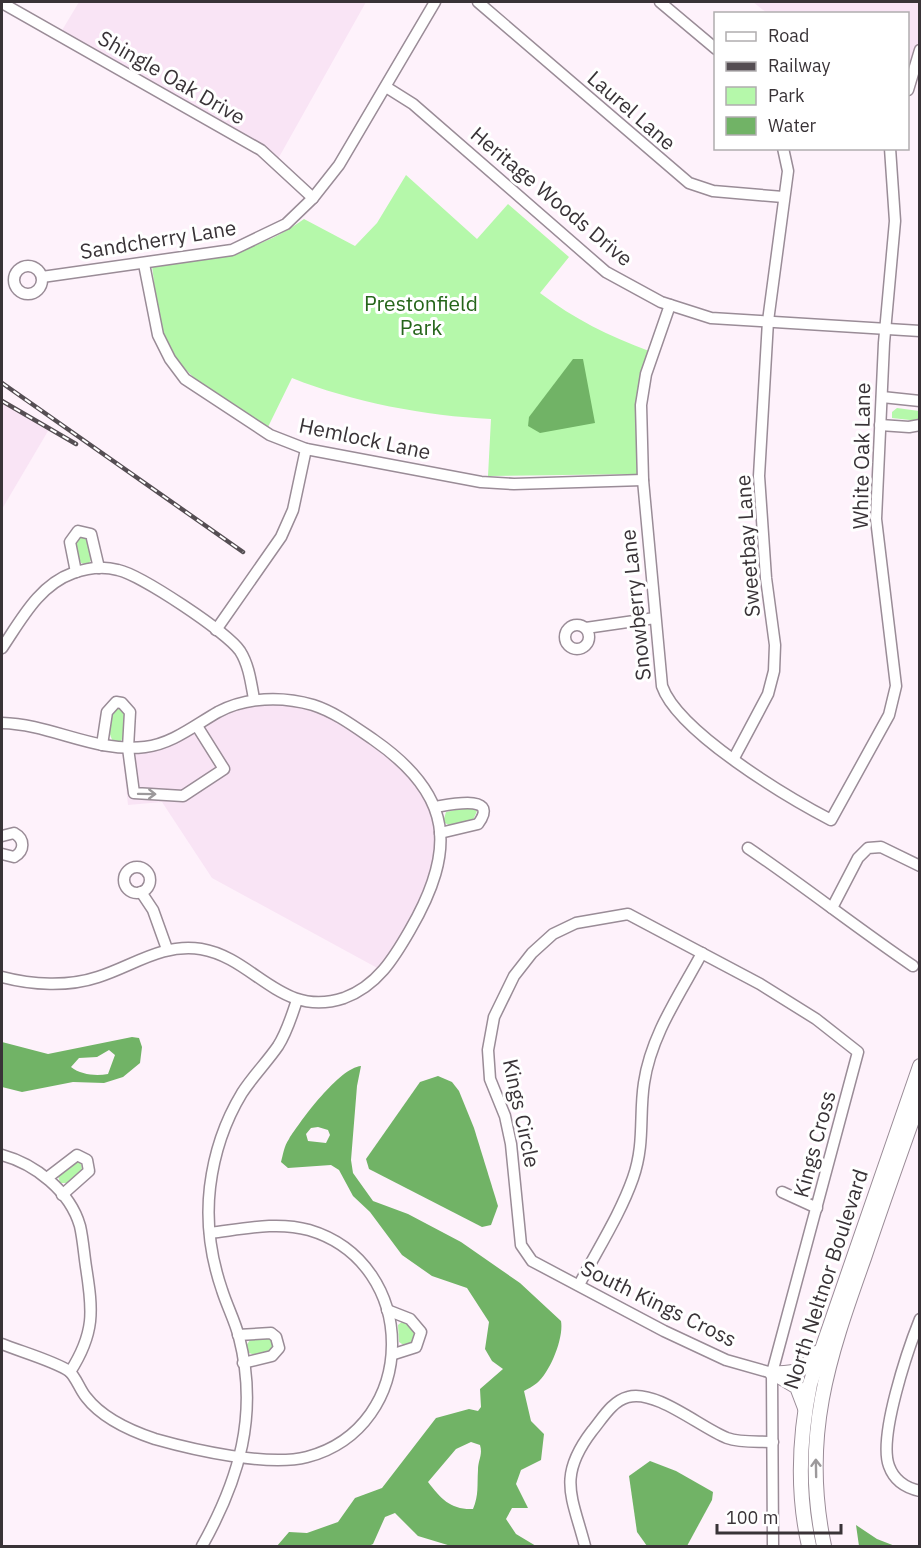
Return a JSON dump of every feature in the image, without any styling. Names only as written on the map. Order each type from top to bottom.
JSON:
[{"type":"main road","name":"North Neltnor Boulevard","points":[[825,1546],[817,1497],[815,1454],[825,1378],[840,1325],[916,1095],[920,1066]]},
{"type":"main road","name":"North Neltnor Boulevard","points":[[809,1546],[800,1482],[805,1410],[825,1339],[916,1095]]},
{"type":"main road","points":[[772,1372],[795,1373],[802,1369],[825,1339]]},
{"type":"main road","points":[[772,1372],[796,1387],[805,1410]]},
{"type":"street","name":"Sandcherry Lane","points":[[42,277],[211,254],[250,243],[286,224],[313,198],[339,165],[435,2]]},
{"type":"street","name":"Laurel Lane","points":[[478,2],[689,183],[713,191],[783,197]]},
{"type":"street","points":[[660,2],[714,48]]},
{"type":"street","name":"Shingle Oak Drive","points":[[2,3],[261,150],[313,198]]},
{"type":"street","points":[[909,87],[920,50]]},
{"type":"street","name":"Heritage Woods Drive","points":[[386,87],[413,104],[606,272],[670,305],[711,318],[920,331]]},
{"type":"street","name":"Sweetbay Lane","points":[[734,758],[768,694],[775,665],[759,476],[768,321],[788,171],[783,150]]},
{"type":"street","name":"White Oak Lane","points":[[831,820],[889,715],[896,686],[876,519],[886,328],[895,222],[890,150]]},
{"type":"street","name":"Hemlock Lane","points":[[144,264],[158,335],[163,349],[185,379],[270,435],[306,449],[481,482],[514,484],[643,480]]},
{"type":"street","name":"Snowberry Lane","points":[[670,305],[646,374],[641,405],[643,480],[662,686],[667,700],[697,732],[798,802],[831,820]]},
{"type":"street","points":[[882,398],[920,401]]},
{"type":"street","points":[[880,425],[920,425]]},
{"type":"street","points":[[216,630],[280,537],[293,510],[306,449]]},
{"type":"street","points":[[76,573],[70,542],[78,531],[92,534],[99,568]]},
{"type":"street","points":[[2,648],[40,595],[58,580],[99,568],[118,569],[137,577],[216,630],[241,653],[254,699]]},
{"type":"street","points":[[586,628],[655,618]]},
{"type":"street","points":[[2,723],[21,724],[102,745],[128,748],[147,747],[178,736],[219,711],[254,699],[310,704],[337,716],[407,765],[423,784],[435,807],[440,832],[439,867],[432,891],[392,963],[368,984],[344,998],[320,1002],[297,1000],[273,989],[239,964],[221,955],[199,949],[167,949],[95,978],[51,984],[2,977]]},
{"type":"street","points":[[102,745],[107,712],[116,702],[129,707],[128,748],[134,793],[183,796],[224,770],[197,726]]},
{"type":"street","points":[[435,807],[470,802],[478,804],[483,810],[483,818],[478,824],[440,832]]},
{"type":"street","points":[[2,836],[14,833],[20,838],[22,845],[20,852],[14,856],[2,854]]},
{"type":"street","points":[[832,908],[858,858],[868,848],[881,847],[920,867]]},
{"type":"street","points":[[748,848],[848,922],[913,966]]},
{"type":"street","points":[[141,892],[153,910],[167,949]]},
{"type":"street","name":"Kings Circle","points":[[532,1261],[521,1245],[511,1144],[505,1116],[490,1079],[488,1050],[494,1017],[514,976],[532,953],[553,934],[576,923],[628,914],[763,986]]},
{"type":"street","points":[[579,1286],[633,1178],[639,1154],[644,1116],[644,1084],[649,1058],[660,1029],[702,953]]},
{"type":"street","name":"Kings Cross","points":[[763,986],[816,1020],[858,1052],[772,1372]]},
{"type":"street","points":[[202,1546],[231,1488],[241,1456],[246,1414],[243,1362],[238,1335],[221,1288],[210,1233],[210,1186],[223,1132],[242,1094],[283,1037],[297,1000]]},
{"type":"street","points":[[2,1155],[25,1164],[46,1178],[62,1195],[79,1224],[92,1305],[87,1341],[70,1372]]},
{"type":"street","points":[[46,1178],[70,1157],[77,1155],[87,1160],[88,1171],[62,1195]]},
{"type":"street","points":[[782,1192],[817,1208]]},
{"type":"street","points":[[2,1344],[70,1372],[87,1399],[126,1426],[175,1444],[272,1461],[308,1457],[346,1437],[364,1421],[376,1403],[386,1383],[394,1354],[393,1331],[375,1281],[347,1250],[318,1234],[277,1226],[210,1233]]},
{"type":"street","name":"South Kings Cross","points":[[532,1261],[664,1331],[726,1360],[772,1372]]},
{"type":"street","points":[[387,1310],[410,1318],[421,1332],[416,1347],[394,1354]]},
{"type":"street","points":[[920,1319],[898,1382],[887,1452],[888,1466],[896,1477],[903,1485],[920,1491]]},
{"type":"street","points":[[238,1335],[271,1333],[279,1343],[279,1348],[272,1356],[243,1362]]},
{"type":"street","points":[[772,1372],[773,1546]]},
{"type":"street","points":[[585,1546],[570,1482],[572,1464],[579,1448],[616,1404],[628,1397],[647,1397],[726,1438],[773,1442]]},
{"type":"shaded area","points":[[79,2],[366,2],[278,159],[263,145],[61,32]]},
{"type":"shaded area","points":[[753,2],[919,2],[919,40],[909,73],[909,12],[766,12]]},
{"type":"shaded area","points":[[2,401],[48,431],[2,509]]},
{"type":"shaded area","points":[[255,702],[281,702],[328,714],[400,763],[432,808],[438,856],[429,891],[381,970],[212,878],[162,802],[128,805],[122,750],[132,750]]},
{"type":"green space","name":"Prestonfield Park","points":[[406,175],[477,239],[508,204],[569,257],[540,293],[592,326],[649,351],[638,474],[488,476],[491,419],[441,415],[364,401],[292,378],[268,427],[222,400],[193,377],[181,364],[163,334],[157,309],[152,266],[232,253],[269,240],[304,219],[355,246],[377,223]]},
{"type":"green space","points":[[897,408],[919,411],[919,421],[892,418],[892,412]]},
{"type":"green space","points":[[78,536],[87,537],[92,558],[88,565],[81,563],[78,557],[76,546]]},
{"type":"green space","points":[[117,708],[124,712],[123,738],[120,742],[114,742],[110,734],[110,725]]},
{"type":"green space","points":[[469,807],[477,811],[473,820],[449,825],[443,822],[446,812]]},
{"type":"green space","points":[[73,1159],[81,1161],[82,1170],[67,1183],[60,1183],[58,1176]]},
{"type":"green space","points":[[403,1321],[409,1322],[415,1328],[416,1337],[411,1344],[405,1346],[399,1342],[398,1325]]},
{"type":"green space","points":[[269,1336],[274,1344],[271,1351],[255,1355],[249,1353],[246,1346],[252,1337]]},
{"type":"water","points":[[573,359],[583,359],[595,423],[540,433],[528,426],[529,417]]},
{"type":"water","points":[[132,1037],[139,1038],[142,1047],[140,1063],[123,1077],[104,1083],[73,1082],[22,1092],[2,1087],[2,1042],[48,1054]],"holes":[[[109,1050],[115,1055],[108,1074],[89,1074],[71,1067],[79,1058],[97,1057]]]},
{"type":"water","points":[[361,1066],[357,1086],[351,1160],[353,1173],[373,1201],[408,1214],[461,1242],[520,1283],[561,1321],[558,1345],[547,1371],[537,1383],[524,1391],[531,1421],[544,1434],[541,1460],[521,1470],[516,1484],[528,1508],[512,1508],[506,1519],[516,1534],[536,1546],[451,1546],[418,1536],[395,1513],[385,1517],[373,1544],[369,1546],[277,1546],[289,1532],[307,1533],[338,1522],[355,1498],[382,1488],[436,1418],[469,1409],[478,1411],[481,1407],[480,1389],[503,1369],[492,1361],[485,1349],[489,1322],[467,1288],[432,1276],[402,1255],[370,1212],[353,1196],[339,1170],[331,1165],[288,1168],[281,1162],[287,1142],[302,1120],[321,1096],[352,1069]],"holes":[[[318,1127],[328,1130],[330,1135],[326,1143],[308,1141],[306,1134],[311,1128]],[[471,1442],[480,1445],[481,1452],[475,1504],[473,1509],[465,1509],[447,1502],[428,1482],[456,1449]]]},
{"type":"water","points":[[438,1076],[452,1082],[459,1091],[474,1128],[498,1206],[491,1225],[482,1227],[369,1169],[366,1159],[420,1082]]},
{"type":"water","points":[[650,1461],[676,1471],[713,1492],[712,1500],[687,1546],[647,1546],[637,1532],[629,1476]]},
{"type":"water","points":[[856,1525],[877,1539],[895,1546],[859,1546]]},
{"type":"railway","points":[[2,383],[243,552]]},
{"type":"railway","points":[[2,401],[76,444]]}]
